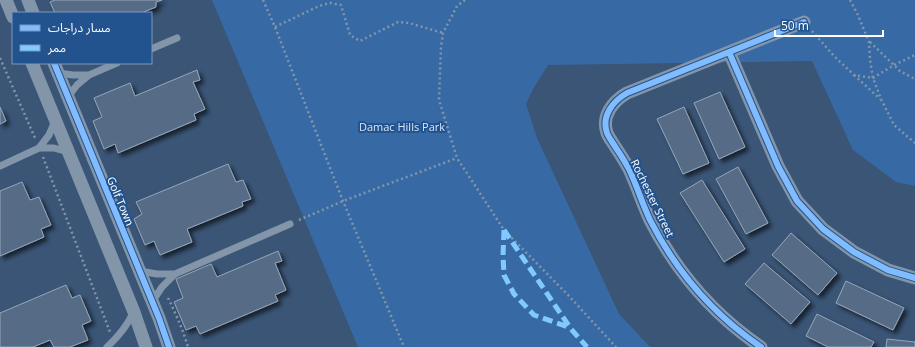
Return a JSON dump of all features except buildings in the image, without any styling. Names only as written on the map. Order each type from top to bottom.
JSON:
[{"type":"street","points":[[6,0],[12,15]]},
{"type":"street","points":[[28,0],[33,12]]},
{"type":"street","name":"Rochester Street","points":[[761,347],[716,310],[696,288],[661,240],[650,220],[628,168],[607,132],[606,117],[613,102],[626,92],[804,22]]},
{"type":"street","points":[[729,52],[778,166],[797,201],[823,229],[854,252],[888,270],[915,278]]},
{"type":"street","points":[[32,64],[134,312],[146,347]]},
{"type":"street","name":"Golf Town","points":[[56,68],[159,318],[168,347]]},
{"type":"lane","points":[[152,49],[177,38]]},
{"type":"lane","points":[[68,97],[77,85],[89,75],[115,64]]},
{"type":"lane","points":[[56,68],[73,75],[89,75]]},
{"type":"lane","points":[[39,148],[49,135],[55,120]]},
{"type":"lane","points":[[0,166],[39,148],[62,149],[68,152]]},
{"type":"lane","points":[[152,302],[162,287],[175,274],[290,224]]},
{"type":"lane","points":[[140,271],[157,274],[175,274]]},
{"type":"lane","points":[[107,347],[113,342],[128,323],[134,312]]},
{"type":"path","points":[[263,0],[343,201],[404,347]]},
{"type":"path","points":[[465,0],[457,6],[442,33],[439,100],[457,158],[504,230],[568,295],[616,347]]},
{"type":"path","points":[[850,0],[869,42],[873,78],[881,99],[894,125],[915,142]]},
{"type":"path","points":[[275,27],[318,6],[330,3],[340,5],[350,35],[360,41],[398,22],[409,23],[442,33]]},
{"type":"path","points":[[804,22],[834,56],[881,99]]},
{"type":"path","points":[[869,42],[900,71],[915,78]]},
{"type":"path","points":[[854,75],[873,78],[894,65],[915,55]]},
{"type":"path","points":[[0,58],[39,148],[113,342]]},
{"type":"path","points":[[290,224],[343,201],[457,158]]},
{"type":"green space","name":"Damac Hills Park","points":[[212,0],[915,0],[915,186],[896,182],[853,150],[812,61],[548,65],[533,89],[526,104],[537,138],[619,314],[650,347],[358,347]]},
{"type":"marked path","points":[[504,230],[571,329],[587,347]]},
{"type":"marked path","points":[[504,230],[504,275],[514,294],[534,315],[571,328]]},
{"type":"cycle path","points":[[761,347],[727,321],[712,306],[684,274],[672,257],[650,220],[629,169],[607,133],[606,121],[607,115],[613,105],[627,93],[804,22]]},
{"type":"cycle path","points":[[729,52],[778,166],[797,201],[823,229],[854,252],[888,270],[915,278]]},
{"type":"cycle path","points":[[54,64],[159,318],[169,347]]}]
